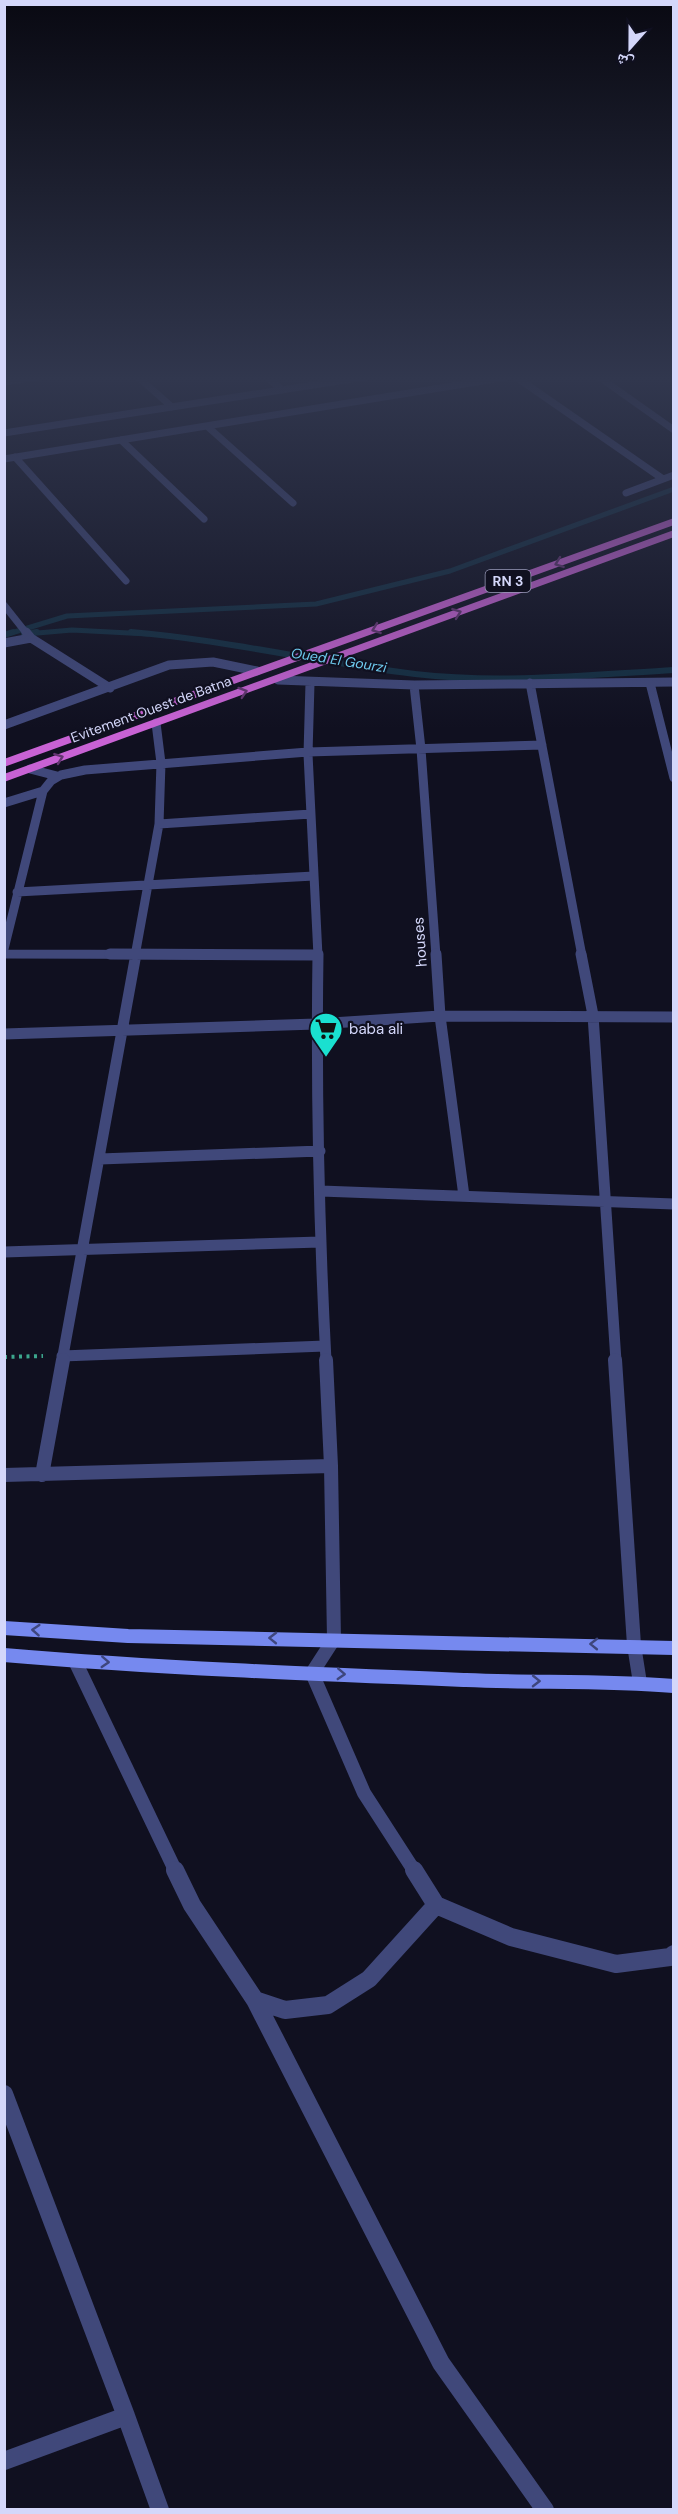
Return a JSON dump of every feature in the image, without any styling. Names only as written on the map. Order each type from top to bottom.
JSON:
[{"type":"highway","name":"Evitement Ouest de Batna","points":[[4,762],[674,521]]},
{"type":"highway","name":"Evitement Ouest de Batna","points":[[4,778],[278,680],[674,533]]},
{"type":"main road","points":[[4,1628],[128,1636],[674,1647]]},
{"type":"main road","points":[[4,1655],[75,1661],[468,1680],[640,1683],[674,1686]]},
{"type":"street","points":[[48,494],[126,581]]},
{"type":"street","points":[[178,494],[204,519]]},
{"type":"street","points":[[283,494],[293,503]]},
{"type":"street","points":[[6,610],[29,636],[110,688]]},
{"type":"street","points":[[4,643],[29,636]]},
{"type":"street","points":[[4,725],[169,665],[191,660],[219,661],[257,671]]},
{"type":"street","points":[[278,680],[414,685],[674,682]]},
{"type":"street","points":[[310,682],[309,752],[318,955],[316,1024],[321,1191],[320,1242],[331,1466],[334,1639],[312,1672],[364,1793],[436,1905],[511,1936],[616,1964],[670,1958],[674,1954]]},
{"type":"street","points":[[530,683],[593,1015],[634,1645],[640,1683]]},
{"type":"street","points":[[650,683],[674,778]]},
{"type":"street","name":"houses","points":[[414,685],[422,748],[440,1016],[464,1196]]},
{"type":"street","points":[[4,712],[18,720]]},
{"type":"street","points":[[42,1474],[159,824],[161,763],[156,723]]},
{"type":"street","points":[[4,949],[43,791],[49,781],[57,776],[73,771],[309,752],[542,746]]},
{"type":"street","points":[[30,769],[57,776]]},
{"type":"street","points":[[4,803],[43,791]]},
{"type":"street","points":[[159,824],[311,814]]},
{"type":"street","points":[[17,892],[314,876]]},
{"type":"street","points":[[4,954],[318,955]]},
{"type":"street","points":[[4,1034],[316,1024],[440,1016],[674,1017]]},
{"type":"street","points":[[100,1159],[320,1151]]},
{"type":"street","points":[[321,1191],[674,1204]]},
{"type":"street","points":[[4,1252],[320,1242]]},
{"type":"street","points":[[62,1356],[326,1346]]},
{"type":"street","points":[[4,1475],[331,1466]]},
{"type":"street","points":[[75,1661],[192,1905],[255,2000],[441,2363],[545,2510]]},
{"type":"street","points":[[255,2000],[285,2010],[328,2005],[369,1979],[436,1905]]},
{"type":"street","points":[[4,2094],[160,2510]]},
{"type":"street","points":[[4,2461],[126,2416]]},
{"type":"path","points":[[4,1357],[62,1356]]},
{"type":"waterway","points":[[8,634],[67,616],[316,604],[450,571],[659,494]]},
{"type":"waterway","name":"Oued El Gourzi","points":[[26,634],[72,630],[148,634]]},
{"type":"waterway","name":"Oued El Gourzi","points":[[4,635],[13,632]]},
{"type":"waterway","name":"Oued El Gourzi","points":[[24,634],[37,632]]},
{"type":"waterway","name":"Oued El Gourzi","points":[[131,632],[202,640],[379,669],[447,677],[545,678],[674,670]]},
{"type":"place","name":"baba ali","points":[[326,1058]]}]
